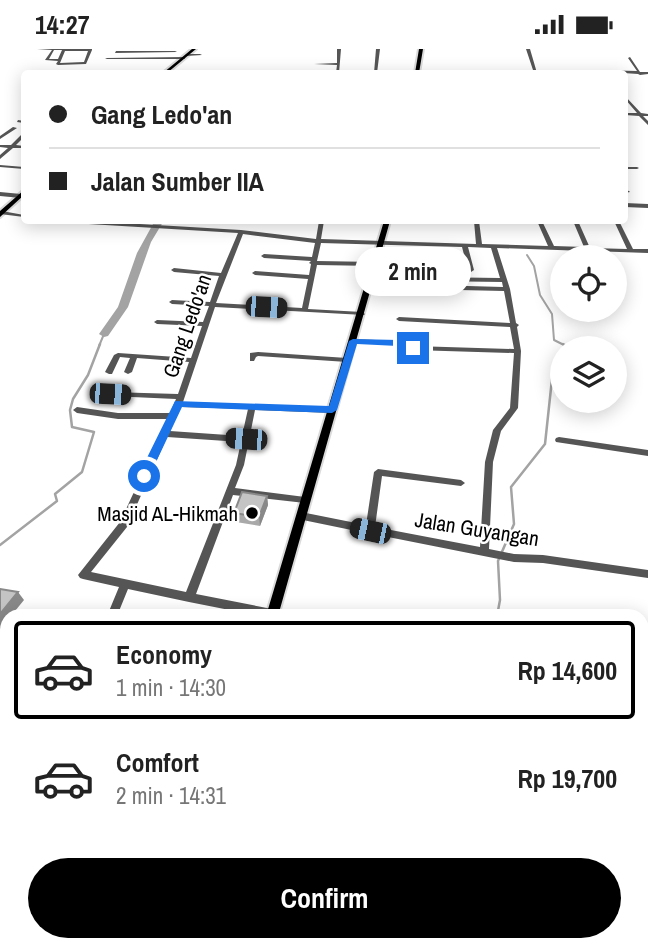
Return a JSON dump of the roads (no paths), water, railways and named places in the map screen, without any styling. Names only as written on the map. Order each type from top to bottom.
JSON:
[{"type":"main road","points":[[169,70],[194,49]]},
{"type":"main road","points":[[418,70],[421,49]]},
{"type":"main road","points":[[1,214],[21,196]]},
{"type":"main road","points":[[274,609],[386,224]]},
{"type":"street","points":[[39,49],[90,49],[84,70]]},
{"type":"street","points":[[338,70],[339,49]]},
{"type":"street","points":[[375,70],[378,49]]},
{"type":"street","points":[[528,49],[535,70]]},
{"type":"street","points":[[64,50],[58,64],[85,64]]},
{"type":"street","points":[[70,64],[76,50]]},
{"type":"street","points":[[53,51],[47,60],[60,60]]},
{"type":"street","points":[[116,52],[200,55]]},
{"type":"street","points":[[151,54],[173,53]]},
{"type":"street","points":[[630,58],[643,78]]},
{"type":"street","points":[[316,64],[338,64]]},
{"type":"street","points":[[628,72],[648,73]]},
{"type":"street","points":[[628,96],[639,115],[648,124]]},
{"type":"street","points":[[628,114],[648,115]]},
{"type":"street","points":[[0,138],[13,127],[21,128]]},
{"type":"street","points":[[7,134],[21,136]]},
{"type":"street","points":[[0,157],[21,139]]},
{"type":"street","points":[[17,147],[21,141]]},
{"type":"street","points":[[0,146],[21,147]]},
{"type":"street","points":[[0,166],[21,168]]},
{"type":"street","points":[[628,168],[637,168]]},
{"type":"street","points":[[0,194],[21,194]]},
{"type":"street","points":[[628,205],[648,206]]},
{"type":"street","points":[[1,214],[21,216]]},
{"type":"street","points":[[110,224],[241,232],[316,241],[550,247]]},
{"type":"street","points":[[305,309],[321,224]]},
{"type":"street","points":[[477,224],[479,246]]},
{"type":"street","points":[[541,224],[550,245]]},
{"type":"street","points":[[578,224],[588,245]]},
{"type":"street","points":[[618,224],[631,250]]},
{"type":"street","name":"Gang Ledo'an","points":[[83,575],[124,524],[173,416],[212,304],[241,232]]},
{"type":"street","points":[[465,246],[471,270]]},
{"type":"street","points":[[484,552],[489,462],[497,430],[514,408],[518,351],[516,325],[492,246]]},
{"type":"street","points":[[627,250],[648,251]]},
{"type":"street","points":[[264,256],[376,264]]},
{"type":"street","points":[[174,270],[223,275]]},
{"type":"street","points":[[255,273],[311,277]]},
{"type":"street","points":[[428,288],[428,279],[504,280]]},
{"type":"street","points":[[370,286],[507,289]]},
{"type":"street","points":[[172,302],[362,314]]},
{"type":"street","points":[[399,319],[516,325]]},
{"type":"street","points":[[157,322],[205,324]]},
{"type":"street","points":[[353,341],[399,343],[413,348],[518,351]]},
{"type":"street","points":[[252,359],[252,355],[258,354],[347,360]]},
{"type":"street","points":[[110,372],[116,355],[194,360]]},
{"type":"street","points":[[128,372],[134,356]]},
{"type":"street","points":[[110,394],[252,407],[332,410]]},
{"type":"street","points":[[189,599],[230,491],[246,439],[252,407]]},
{"type":"street","points":[[77,410],[118,416],[173,416]]},
{"type":"street","points":[[165,434],[246,439]]},
{"type":"street","points":[[559,440],[648,453]]},
{"type":"street","points":[[370,531],[378,472],[461,483]]},
{"type":"street","points":[[230,491],[305,500]]},
{"type":"street","name":"Jalan Guyangan","points":[[301,516],[501,556],[648,574]]},
{"type":"street","points":[[83,575],[241,609]]},
{"type":"street","points":[[115,609],[125,584]]},
{"type":"waterway","points":[[104,334],[123,307],[146,242],[158,224]]},
{"type":"waterway","points":[[527,255],[534,266],[540,295],[552,314],[554,336]]},
{"type":"waterway","points":[[99,346],[104,334]]},
{"type":"waterway","points":[[0,545],[57,501],[55,494],[82,472],[94,432],[72,427],[70,410],[100,344]]},
{"type":"waterway","points":[[498,609],[498,561],[514,524],[511,487],[545,444],[550,398]]},
{"type":"place","name":"Masjid AL-Hikmah","points":[[252,513]]}]
